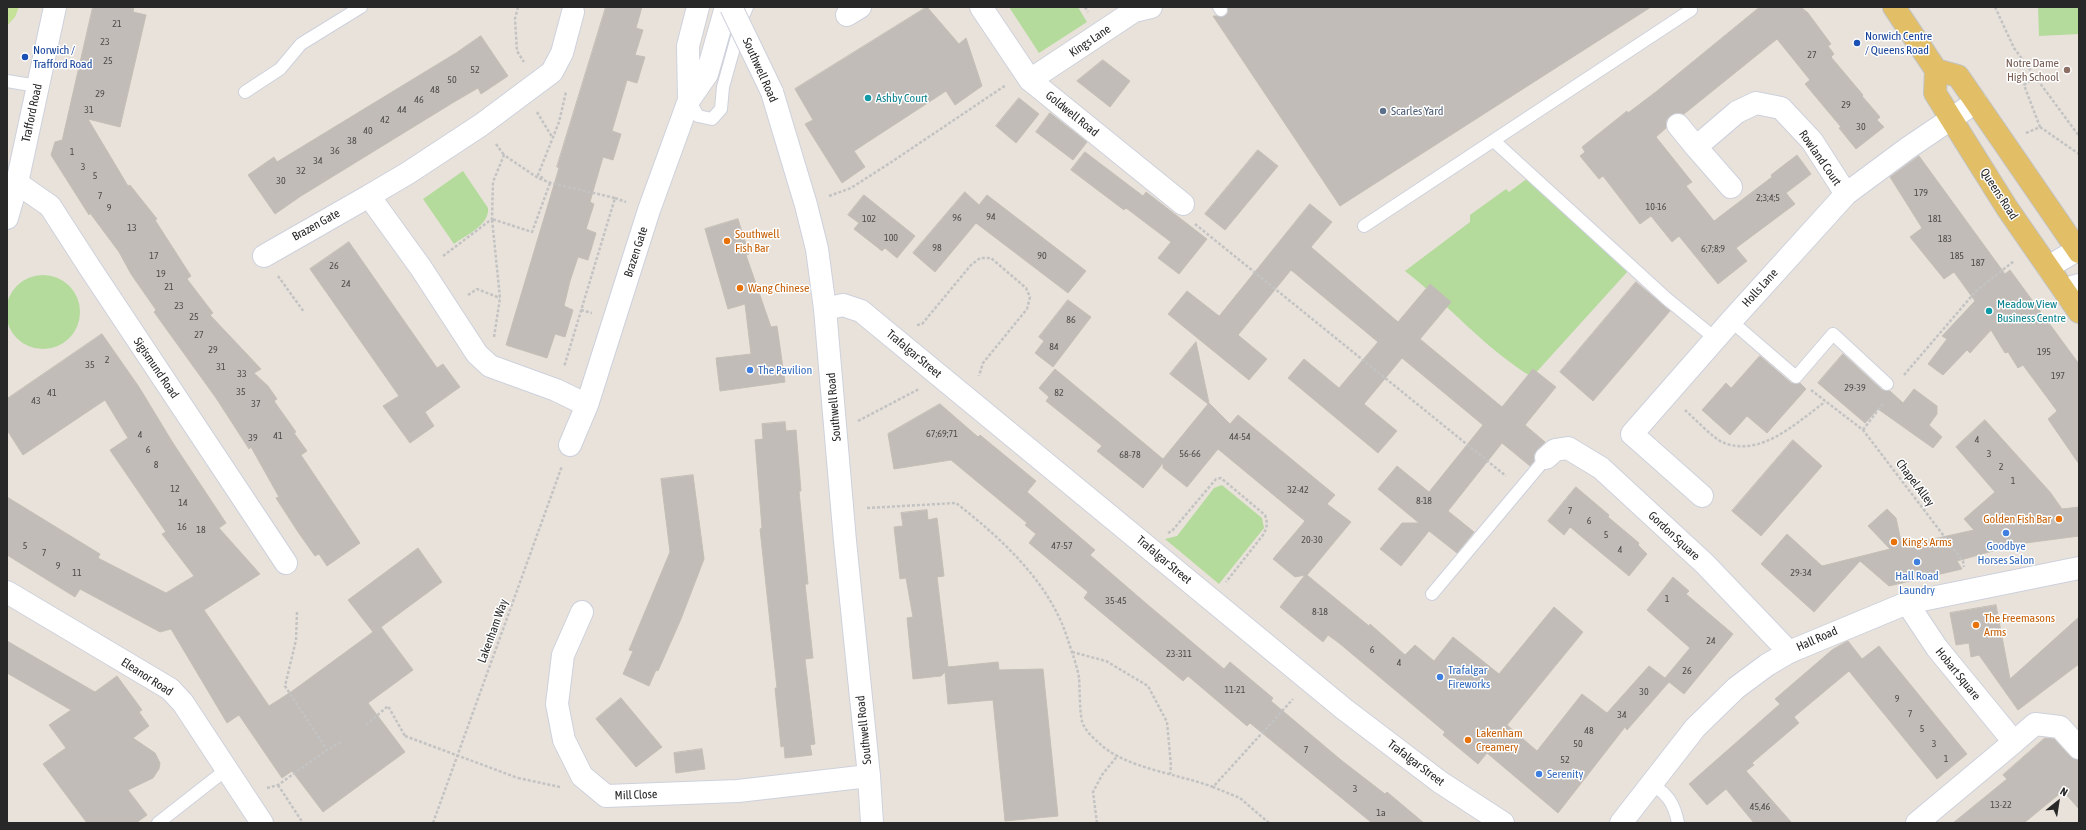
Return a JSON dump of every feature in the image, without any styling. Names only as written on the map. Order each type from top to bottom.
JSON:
[{"type":"main road","points":[[1894,7],[1936,70],[1958,76],[2078,250]]},
{"type":"main road","name":"Queens Road","points":[[1936,70],[1935,93],[2007,208],[2048,267],[2072,287],[2079,312]]},
{"type":"street","name":"Trafford Road","points":[[7,218],[17,183],[55,7]]},
{"type":"street","name":"Brazen Gate","points":[[689,100],[688,46],[698,7]]},
{"type":"street","name":"Brazen Gate","points":[[570,445],[587,405],[649,210],[689,100],[707,74],[726,7]]},
{"type":"street","name":"Southwell Road","points":[[731,7],[772,92],[806,205],[817,249],[825,310],[842,509],[869,776],[872,823]]},
{"type":"street","name":"Goldwell Road","points":[[981,7],[1028,76],[1183,204]]},
{"type":"street","name":"Kings Lane","points":[[1028,76],[1134,11],[1151,7]]},
{"type":"street","name":"Brazen Gate","points":[[264,256],[408,173],[481,125],[532,88],[552,72],[562,53],[573,12]]},
{"type":"street","name":"Holls Lane","points":[[1702,496],[1632,434],[1716,339],[1730,321],[1846,194],[1950,118],[1976,102]]},
{"type":"street","name":"Rowland Court","points":[[1696,147],[1737,112],[1756,103],[1781,108],[1812,142],[1846,194]]},
{"type":"street","points":[[1678,125],[1731,187]]},
{"type":"street","name":"Sigismund Road","points":[[17,183],[50,206],[286,563]]},
{"type":"street","points":[[369,196],[448,307],[477,354],[490,366],[556,390],[587,405]]},
{"type":"street","points":[[2048,267],[2078,250]]},
{"type":"street","name":"Trafalgar Street","points":[[825,310],[843,305],[861,311],[1344,709],[1440,782],[1502,823]]},
{"type":"street","name":"Gordon Square","points":[[1546,458],[1555,450],[1568,448],[1601,468],[1705,564],[1789,652]]},
{"type":"street","name":"Hall Road","points":[[1621,823],[1695,728],[1736,688],[1767,664],[1789,652],[1907,603],[2079,568]]},
{"type":"street","name":"Eleanor Road","points":[[7,592],[170,689],[183,703],[262,823]]},
{"type":"street","name":"Hobart Square","points":[[1907,603],[1936,648],[2014,742]]},
{"type":"street","name":"Mill Close","points":[[582,612],[563,655],[557,704],[564,740],[582,776],[606,796],[738,791],[869,776]]},
{"type":"street","points":[[1917,823],[2035,724],[2060,727],[2079,748]]},
{"type":"lane","points":[[245,92],[280,69],[301,44],[361,7]]},
{"type":"lane","points":[[689,100],[698,116],[712,119],[721,109],[723,87],[742,19],[747,7]]},
{"type":"lane","points":[[1364,226],[1691,10]]},
{"type":"lane","points":[[7,81],[37,86]]},
{"type":"lane","points":[[1494,141],[1667,299],[1716,339]]},
{"type":"lane","points":[[1730,321],[1796,377],[1833,334],[1893,383]]},
{"type":"lane","points":[[1432,594],[1546,458]]},
{"type":"lane","points":[[158,823],[227,769]]},
{"type":"lane","points":[[1652,784],[1663,792],[1675,807],[1678,823]]},
{"type":"path","points":[[518,7],[515,19],[517,51],[552,137]]},
{"type":"path","points":[[1995,7],[2014,48],[2079,136]]},
{"type":"path","points":[[806,205],[851,188],[1028,76]]},
{"type":"path","points":[[2035,77],[2024,85],[2040,128],[2079,154]]},
{"type":"path","points":[[551,183],[538,175],[559,122],[566,91]]},
{"type":"path","points":[[2020,136],[2040,128]]},
{"type":"path","points":[[496,329],[500,298],[492,219],[493,182],[504,155],[538,178],[551,183],[615,198],[621,201]]},
{"type":"path","points":[[492,219],[532,232],[551,183]]},
{"type":"path","points":[[566,362],[615,198]]},
{"type":"path","points":[[1183,204],[1185,215],[1521,488]]},
{"type":"path","points":[[421,268],[439,258],[492,219]]},
{"type":"path","points":[[264,256],[304,312]]},
{"type":"path","points":[[896,339],[906,327],[922,324],[970,265],[980,258],[991,258],[1026,288],[1030,298],[1027,308],[984,363],[978,374],[980,384],[968,399]]},
{"type":"path","points":[[1893,383],[1976,291],[2018,258]]},
{"type":"path","points":[[448,307],[477,289],[500,298]]},
{"type":"path","points":[[581,310],[590,312]]},
{"type":"path","points":[[835,425],[861,421],[925,386],[937,373]]},
{"type":"path","name":"Chapel Alley","points":[[1796,377],[1825,402],[1863,430],[1963,561],[1968,590]]},
{"type":"path","points":[[1667,394],[1722,442],[1744,447],[1774,439],[1825,402]]},
{"type":"path","points":[[1863,430],[1886,400]]},
{"type":"path","name":"Lakenham Way","points":[[433,823],[570,445]]},
{"type":"path","points":[[1144,544],[1153,534],[1163,535],[1172,531],[1216,479],[1222,478],[1265,515],[1267,529],[1226,581],[1224,593],[1215,603]]},
{"type":"path","points":[[842,509],[956,503],[979,521],[1014,555],[1048,595],[1067,636],[1079,677],[1083,725],[1099,743],[1118,755],[1170,774],[1213,787],[1240,798],[1270,823]]},
{"type":"path","points":[[297,612],[296,640],[285,686],[327,750]]},
{"type":"path","points":[[1071,652],[1106,661],[1148,686],[1167,722],[1171,766],[1170,774]]},
{"type":"path","points":[[1213,787],[1309,681]]},
{"type":"path","points":[[366,725],[388,706],[405,736],[518,778]]},
{"type":"path","points":[[244,794],[278,785],[342,741]]},
{"type":"path","points":[[1096,823],[1093,792],[1102,775],[1118,755]]},
{"type":"path","points":[[278,785],[303,823]]},
{"type":"green space","points":[[7,7],[19,7],[15,17],[7,26]]},
{"type":"green space","points":[[1009,7],[1078,7],[1087,22],[1039,53]]},
{"type":"green space","points":[[2038,7],[2079,7],[2079,34],[2039,36]]},
{"type":"green space","points":[[463,171],[488,208],[488,214],[485,220],[476,229],[454,244],[423,199]]},
{"type":"green space","points":[[1528,178],[1629,270],[1532,377],[1515,366],[1482,340],[1405,271],[1470,222],[1470,215],[1506,189],[1509,192]]},
{"type":"green space","points":[[36,275],[50,275],[64,281],[74,291],[80,305],[80,319],[74,333],[64,343],[50,349],[36,349],[22,343],[12,333],[6,319],[6,305],[12,291],[22,281]]},
{"type":"green space","points":[[1222,485],[1262,518],[1264,528],[1219,584],[1165,539],[1177,536],[1214,488]]},
{"type":"building","points":[[93,7],[134,7],[133,12],[146,15],[120,127],[88,119],[128,186],[130,185],[157,219],[155,220],[191,276],[187,279],[213,313],[210,315],[261,369],[254,373],[268,386],[277,399],[274,401],[296,432],[294,433],[307,451],[301,455],[360,543],[327,566],[319,554],[315,556],[298,532],[276,498],[279,497],[251,447],[249,449],[216,398],[154,312],[156,310],[131,274],[119,252],[90,213],[89,215],[51,155],[55,142],[62,140]]},
{"type":"building","points":[[606,7],[642,7],[636,28],[643,30],[635,55],[645,57],[637,83],[627,80],[612,131],[621,134],[613,160],[603,157],[590,202],[594,204],[586,229],[596,233],[588,260],[578,257],[570,281],[564,306],[573,310],[565,337],[555,334],[547,358],[506,345],[559,168],[557,167]]},
{"type":"building","name":"Ashby Court","points":[[927,7],[959,44],[966,38],[982,86],[955,105],[946,91],[854,151],[865,167],[842,183],[805,124],[813,120],[795,89]]},
{"type":"building","name":"Scarles Yard","points":[[1228,7],[1651,7],[1340,206],[1213,16],[1225,16],[1228,13]]},
{"type":"building","points":[[1760,7],[1801,7],[1808,13],[1831,44],[1828,46],[1834,54],[1831,57],[1880,117],[1877,120],[1884,127],[1856,149],[1839,128],[1841,127],[1805,84],[1810,80],[1777,39],[1684,114],[1676,113],[1670,116],[1666,121],[1666,128],[1656,137],[1692,182],[1686,186],[1714,221],[1772,177],[1771,175],[1797,155],[1811,174],[1786,193],[1795,204],[1736,248],[1747,261],[1718,284],[1679,236],[1672,242],[1651,216],[1640,224],[1603,176],[1599,179],[1580,156],[1585,152],[1582,147],[1627,111],[1628,113],[1657,91]]},
{"type":"building","points":[[481,36],[508,76],[481,94],[478,88],[454,102],[301,196],[275,214],[248,175],[274,157],[277,162],[456,53]]},
{"type":"building","points":[[1103,60],[1130,81],[1110,107],[1077,81]]},
{"type":"building","points":[[1019,98],[1039,114],[1016,143],[996,126]]},
{"type":"building","points":[[1050,113],[1087,142],[1073,160],[1036,132]]},
{"type":"building","points":[[1258,150],[1278,166],[1225,230],[1205,214]]},
{"type":"building","points":[[1085,152],[1143,196],[1146,192],[1207,239],[1179,274],[1158,258],[1171,242],[1126,208],[1124,210],[1071,170]]},
{"type":"building","points":[[1919,156],[2005,274],[2010,270],[2079,364],[2079,464],[2048,419],[2057,411],[2023,365],[2018,368],[2008,352],[2005,353],[1991,330],[1970,353],[1967,350],[1943,375],[1928,364],[1947,339],[1942,336],[1975,301],[1954,272],[1944,279],[1910,237],[1922,228],[1890,177]]},
{"type":"building","points":[[965,192],[979,205],[987,195],[1086,271],[1068,293],[976,223],[935,272],[913,253]]},
{"type":"building","points":[[864,195],[915,236],[897,258],[885,248],[882,251],[854,229],[859,223],[848,215]]},
{"type":"building","points":[[1310,204],[1332,222],[1311,247],[1398,322],[1430,284],[1451,302],[1420,339],[1502,407],[1533,369],[1556,387],[1525,425],[1545,442],[1534,454],[1534,461],[1530,466],[1502,443],[1448,511],[1474,532],[1457,553],[1429,531],[1401,566],[1380,549],[1402,523],[1419,523],[1378,489],[1397,466],[1429,492],[1483,425],[1402,358],[1364,404],[1397,431],[1378,453],[1288,378],[1304,359],[1339,388],[1378,342],[1291,270],[1238,335],[1267,359],[1249,380],[1168,314],[1187,291],[1219,316]]},
{"type":"building","points":[[738,219],[749,254],[746,255],[771,327],[777,326],[785,382],[720,391],[716,358],[751,354],[745,304],[728,309],[705,229]]},
{"type":"building","points":[[349,242],[437,368],[443,364],[460,387],[425,412],[434,426],[410,443],[383,406],[399,396],[310,269]]},
{"type":"building","points":[[1636,282],[1670,311],[1593,401],[1560,372]]},
{"type":"building","points":[[1068,300],[1091,317],[1053,367],[1035,353],[1044,341],[1039,337]]},
{"type":"building","points":[[102,334],[139,387],[173,443],[226,523],[219,528],[260,574],[204,610],[269,706],[291,692],[373,632],[348,600],[418,548],[442,582],[381,627],[413,670],[368,703],[405,752],[323,812],[292,771],[282,778],[239,715],[227,723],[171,629],[160,632],[80,589],[75,597],[7,555],[7,497],[100,554],[98,558],[166,593],[194,576],[162,534],[166,532],[110,450],[128,438],[105,400],[23,455],[7,430],[7,399]]},
{"type":"building","points":[[1196,342],[1209,403],[1230,424],[1238,415],[1335,495],[1327,504],[1351,522],[1307,575],[1369,626],[1370,624],[1405,655],[1415,645],[1434,661],[1453,637],[1499,674],[1554,607],[1583,632],[1507,725],[1537,751],[1582,694],[1607,713],[1649,666],[1665,678],[1690,648],[1647,610],[1673,577],[1689,591],[1686,594],[1733,634],[1684,694],[1669,682],[1627,730],[1625,727],[1558,813],[1487,753],[1478,764],[1443,735],[1445,732],[1339,643],[1328,635],[1323,642],[1280,607],[1305,575],[1295,577],[1273,559],[1305,521],[1218,449],[1187,487],[1163,468],[1163,463],[1143,488],[1097,451],[1102,446],[1046,401],[1049,397],[1039,388],[1055,369],[1163,459],[1208,404],[1170,374]]},
{"type":"building","points":[[1843,354],[1882,390],[1890,391],[1903,403],[1914,389],[1937,406],[1937,414],[1929,425],[1942,437],[1933,448],[1878,409],[1865,423],[1818,383]]},
{"type":"building","points":[[1760,356],[1791,383],[1800,383],[1806,389],[1767,433],[1747,416],[1730,435],[1702,410],[1726,383],[1731,388]]},
{"type":"building","points":[[940,404],[978,437],[980,435],[1036,481],[1027,492],[1095,550],[1090,555],[1224,669],[1230,662],[1273,698],[1271,701],[1341,760],[1385,794],[1387,792],[1424,823],[1372,823],[1250,723],[1247,726],[1188,676],[1183,681],[1084,598],[1088,592],[1029,543],[1036,534],[1025,525],[1027,523],[951,460],[894,469],[888,434]]},
{"type":"building","points":[[1985,420],[2050,492],[2062,509],[2079,507],[2079,536],[2018,544],[1957,561],[1962,569],[1889,586],[1860,561],[1814,612],[1761,564],[1787,534],[1822,566],[1890,549],[1868,526],[1887,509],[1896,518],[1902,546],[1974,530],[1964,519],[1995,492],[1956,447]]},
{"type":"building","points":[[785,422],[786,431],[796,430],[801,491],[799,491],[808,584],[805,584],[813,658],[805,659],[815,744],[810,745],[812,755],[785,758],[784,746],[781,747],[775,688],[777,688],[760,529],[762,528],[755,440],[763,439],[762,424]]},
{"type":"building","points":[[1793,440],[1822,466],[1761,536],[1732,511]]},
{"type":"building","points":[[693,475],[704,559],[681,619],[658,671],[656,670],[649,686],[623,674],[633,651],[629,650],[670,552],[661,479]]},
{"type":"building","points":[[1576,487],[1639,543],[1638,545],[1647,554],[1629,576],[1570,527],[1564,535],[1548,521]]},
{"type":"building","points":[[927,510],[928,520],[937,518],[944,576],[937,577],[948,667],[998,662],[999,670],[1043,669],[1058,816],[1005,821],[993,700],[948,704],[945,672],[941,676],[913,679],[907,618],[913,617],[906,578],[900,579],[894,527],[903,526],[901,513]]},
{"type":"building","points":[[1996,605],[2010,679],[2079,617],[2079,664],[2018,710],[1979,655],[1971,657],[1969,643],[1956,645],[1950,613]]},
{"type":"building","points":[[7,641],[95,692],[117,676],[142,710],[139,712],[149,726],[133,738],[155,753],[160,763],[159,769],[153,778],[128,790],[147,815],[136,823],[87,823],[43,764],[66,748],[49,725],[71,710],[7,673]]},
{"type":"building","points":[[1848,641],[1862,659],[1879,646],[1967,754],[1937,779],[1849,671],[1794,717],[1799,723],[1752,763],[1754,765],[1746,771],[1792,823],[1754,823],[1726,789],[1707,805],[1689,784],[1780,704],[1775,699],[1832,650]]},
{"type":"building","points":[[621,698],[662,747],[636,767],[596,719]]},
{"type":"building","points":[[2045,738],[2054,739],[2070,756],[2079,760],[2079,809],[2063,791],[2024,823],[1953,823],[2007,779],[2003,775]]},
{"type":"building","points":[[702,749],[705,769],[676,773],[674,753]]},
{"type":"place","name":"Norwich Centre / Queens Road","points":[[1857,43]]},
{"type":"place","name":"Norwich / Trafford Road","points":[[25,57]]},
{"type":"place","name":"Notre Dame High School","points":[[2067,70]]},
{"type":"place","name":"Ashby Court","points":[[868,98]]},
{"type":"place","name":"Scarles Yard","points":[[1383,111]]},
{"type":"place","name":"Southwell Fish Bar","points":[[727,241]]},
{"type":"place","name":"Wang Chinese","points":[[740,288]]},
{"type":"place","name":"Meadow View Business Centre","points":[[1989,311]]},
{"type":"place","name":"The Pavilion","points":[[750,370]]},
{"type":"place","name":"Golden Fish Bar","points":[[2059,519]]},
{"type":"place","name":"Goodbye Horses Salon","points":[[2006,533]]},
{"type":"place","name":"King's Arms","points":[[1894,542]]},
{"type":"place","name":"Hall Road Laundry","points":[[1917,562]]},
{"type":"place","name":"The Freemasons Arms","points":[[1976,625]]},
{"type":"place","name":"Trafalgar Fireworks","points":[[1440,677]]},
{"type":"place","name":"Lakenham Creamery","points":[[1468,740]]},
{"type":"place","name":"Serenity","points":[[1539,774]]}]
